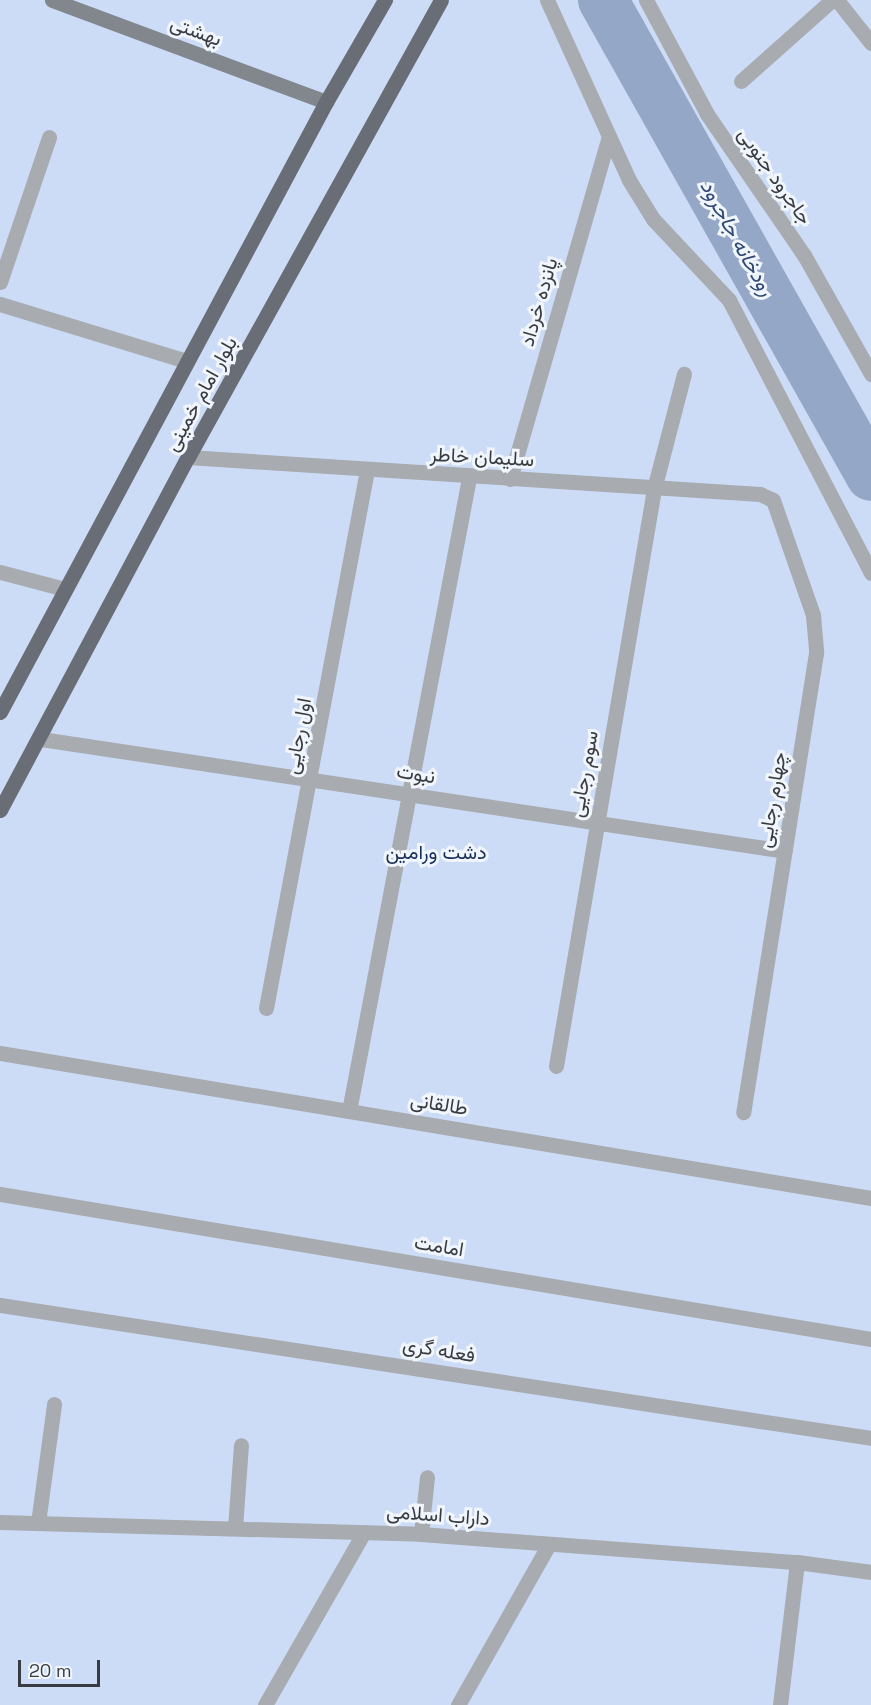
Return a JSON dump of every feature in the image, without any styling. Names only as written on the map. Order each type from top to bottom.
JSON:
[{"type":"main road","name":"بلوار امام خمینی","points":[[0,712],[326,102],[385,0]]},
{"type":"main road","name":"بلوار امام خمینی","points":[[1,806],[41,739],[188,457],[441,0]]},
{"type":"street","name":"بهشتی","points":[[52,0],[326,102]]},
{"type":"street","points":[[547,0],[629,180],[653,219],[729,300],[871,573]]},
{"type":"street","name":"جاجرود جنوبی","points":[[646,0],[707,114],[804,255],[871,374]]},
{"type":"street","points":[[741,81],[832,0]]},
{"type":"street","points":[[837,0],[871,43]]},
{"type":"street","points":[[0,282],[49,136]]},
{"type":"street","name":"پانزده خرداد","points":[[510,479],[609,137]]},
{"type":"street","points":[[0,304],[187,361]]},
{"type":"street","name":"سوم رجایی","points":[[556,1066],[654,489],[684,374]]},
{"type":"street","name":"سلیمان خاطر","points":[[188,457],[469,478],[759,494],[773,500]]},
{"type":"street","name":"اول رجایی","points":[[266,1008],[312,780],[367,470]]},
{"type":"street","points":[[349,1111],[469,478]]},
{"type":"street","name":"چهارم رجایی","points":[[743,1112],[817,632],[773,500]]},
{"type":"street","points":[[0,572],[65,589]]},
{"type":"street","name":"نبوت","points":[[41,739],[785,851]]},
{"type":"street","name":"طالقانی","points":[[0,1053],[871,1198]]},
{"type":"street","name":"امامت","points":[[0,1194],[871,1339]]},
{"type":"street","name":"فعله گری","points":[[0,1305],[871,1438]]},
{"type":"street","points":[[38,1523],[54,1404]]},
{"type":"street","points":[[236,1528],[242,1445]]},
{"type":"street","points":[[421,1534],[427,1476]]},
{"type":"street","name":"داراب اسلامی","points":[[0,1522],[421,1534],[797,1562],[871,1572]]},
{"type":"street","points":[[265,1705],[364,1532]]},
{"type":"street","points":[[458,1705],[549,1544]]},
{"type":"street","points":[[780,1705],[797,1562]]},
{"type":"green space","name":"دشت ورامین","points":[[0,0],[871,0],[871,1705],[0,1705]]},
{"type":"waterway","name":"رودخانه جاجرود","points":[[603,0],[871,476]]}]
